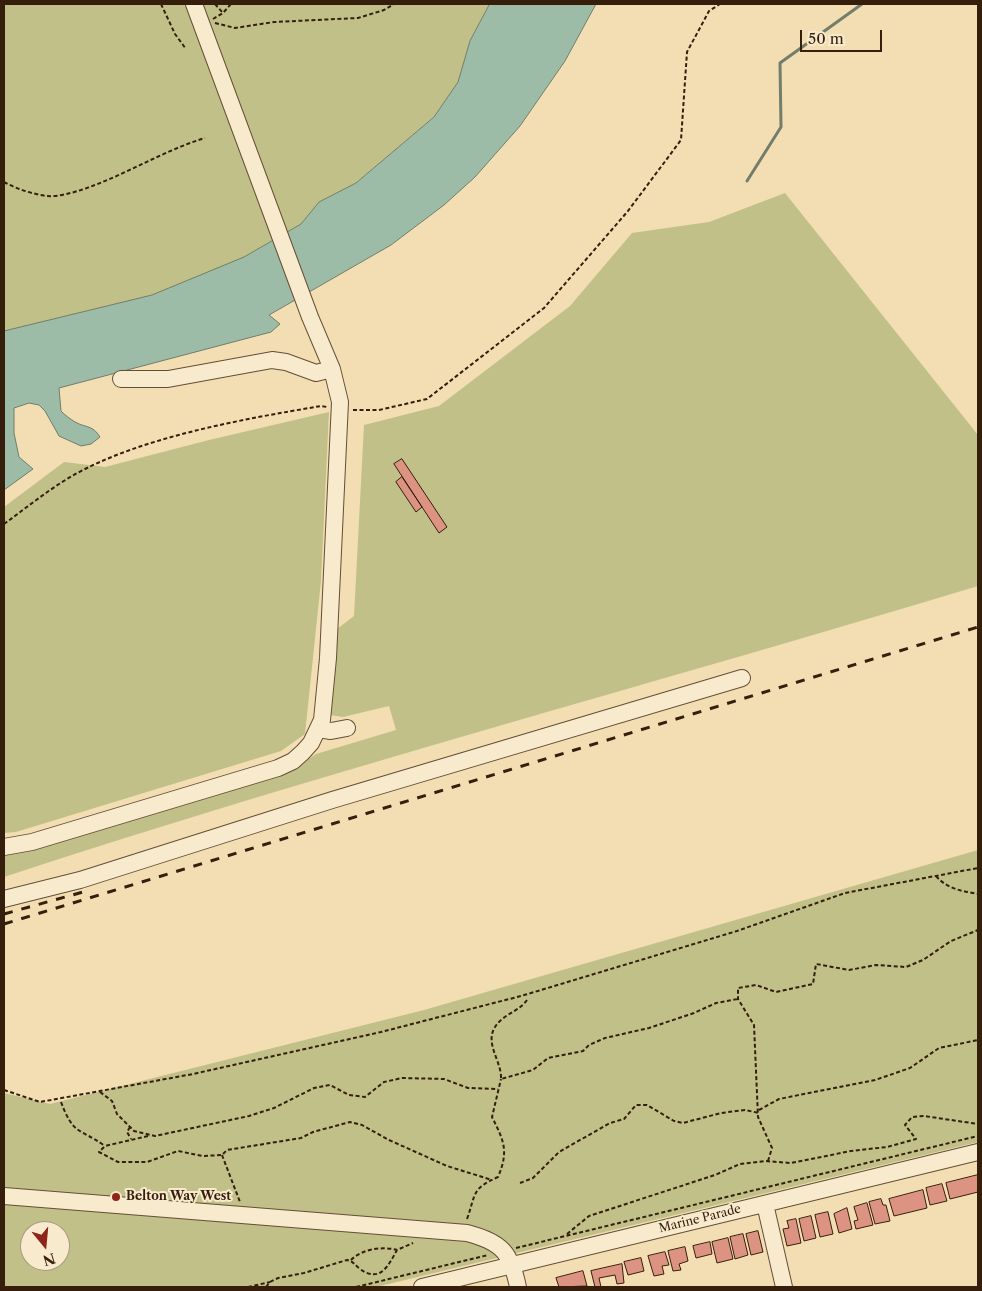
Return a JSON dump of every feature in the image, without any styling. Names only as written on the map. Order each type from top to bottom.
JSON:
[{"type":"street","points":[[4,847],[32,842],[278,768],[293,761],[304,752],[322,720],[328,658],[341,410],[332,369],[310,317],[272,214],[197,44],[194,4]]},
{"type":"street","points":[[121,380],[168,379],[272,360],[286,362],[316,374],[332,369]]},
{"type":"street","points":[[4,899],[80,880],[332,800],[742,678]]},
{"type":"street","points":[[318,729],[330,731],[347,728]]},
{"type":"street","name":"Marine Parade","points":[[422,1287],[978,1152]]},
{"type":"street","points":[[4,1196],[462,1232],[487,1238],[504,1251],[513,1265],[518,1287]]},
{"type":"street","points":[[765,1204],[784,1287]]},
{"type":"path","points":[[161,4],[197,44]]},
{"type":"path","points":[[215,4],[223,13]]},
{"type":"path","points":[[231,4],[223,13],[209,22],[235,28],[274,22],[358,18],[384,10],[394,4]]},
{"type":"path","points":[[4,524],[72,476],[108,458],[141,447],[245,419],[296,410],[321,406],[341,410],[379,410],[427,399],[544,308],[628,211],[681,140],[687,52],[709,11],[720,4]]},
{"type":"path","points":[[4,182],[17,189],[49,196],[71,193],[112,180],[186,144],[205,138]]},
{"type":"path","points":[[4,1090],[40,1102],[100,1092],[382,1032],[522,996],[737,931],[845,893],[978,868]]},
{"type":"path","points":[[936,876],[942,884],[978,894]]},
{"type":"path","points":[[768,1161],[772,1148],[760,1127],[755,1068],[754,1025],[738,999],[738,988],[744,985],[756,985],[776,992],[813,984],[816,964],[849,970],[876,965],[906,967],[924,960],[951,941],[978,930]]},
{"type":"path","points":[[501,1079],[533,1070],[548,1058],[583,1051],[589,1045],[605,1038],[649,1028],[694,1013],[716,1003],[738,999]]},
{"type":"path","points":[[462,1232],[473,1194],[498,1177],[505,1152],[504,1140],[492,1117],[502,1068],[494,1058],[492,1036],[494,1027],[503,1018],[522,1007],[527,1000]]},
{"type":"path","points":[[520,1182],[533,1178],[558,1152],[610,1123],[624,1119],[636,1105],[648,1105],[674,1121],[683,1123],[721,1113],[745,1110],[759,1111],[779,1099],[875,1080],[910,1068],[939,1048],[978,1040]]},
{"type":"path","points":[[492,1180],[446,1166],[378,1135],[362,1125],[350,1122],[313,1132],[301,1138],[227,1150],[222,1155],[203,1156],[178,1151],[147,1162],[118,1162],[99,1152],[105,1146],[131,1139],[249,1116],[274,1108],[314,1088],[330,1085],[349,1095],[365,1097],[384,1082],[402,1078],[444,1079],[468,1088],[498,1089]]},
{"type":"path","points":[[100,1092],[112,1101],[117,1114],[130,1127],[148,1136]]},
{"type":"path","points":[[61,1102],[69,1123],[79,1132],[92,1137],[105,1146]]},
{"type":"path","points":[[565,1236],[589,1216],[715,1175],[740,1164],[768,1161],[790,1163],[851,1150],[887,1147],[916,1139],[905,1125],[912,1117],[924,1116],[978,1124]]},
{"type":"path","points":[[130,1127],[127,1132],[131,1139]]},
{"type":"path","points":[[504,1251],[978,1136]]},
{"type":"path","points":[[222,1155],[235,1186]]},
{"type":"path","points":[[248,1287],[351,1260],[358,1255],[374,1250],[389,1248],[397,1250],[416,1242]]},
{"type":"path","points":[[356,1287],[490,1254],[487,1249]]},
{"type":"path","points":[[351,1260],[363,1271],[379,1273],[390,1265],[397,1250]]},
{"type":"path","points":[[379,1273],[381,1281]]},
{"type":"path","points":[[266,1287],[270,1282]]},
{"type":"green space","points":[[4,4],[490,4],[470,41],[458,82],[434,117],[356,183],[319,202],[301,224],[244,257],[269,315],[280,324],[271,332],[59,388],[61,411],[75,422],[92,429],[100,437],[91,444],[81,446],[59,436],[45,411],[39,405],[29,403],[14,408],[14,433],[19,457],[33,469],[4,490]]},
{"type":"green space","points":[[785,193],[978,435],[978,586],[368,764],[4,877],[4,855],[84,835],[290,772],[316,754],[396,730],[389,706],[343,717],[330,715],[337,629],[354,616],[364,425],[439,406],[570,306],[632,233],[709,222]]},
{"type":"green space","points":[[329,412],[321,581],[305,734],[281,751],[16,832],[4,833],[4,507],[64,462],[105,467]]},
{"type":"green space","points":[[978,850],[978,1142],[376,1287],[4,1287],[4,1093],[50,1104],[424,1010]]},
{"type":"shaded area","points":[[490,4],[596,4],[565,61],[520,126],[475,177],[444,205],[391,245],[269,315],[280,324],[271,332],[59,388],[61,411],[75,422],[92,429],[100,437],[91,444],[81,446],[59,436],[45,411],[39,405],[29,403],[14,408],[14,433],[19,457],[33,469],[4,490],[4,331],[152,295],[244,257],[301,224],[319,202],[356,183],[434,117],[458,82],[470,41]]},
{"type":"building","points":[[402,459],[447,527],[439,533],[394,464]]},
{"type":"building","points":[[402,477],[422,507],[416,512],[396,482]]},
{"type":"building","points":[[978,1175],[978,1192],[950,1199],[946,1183]]},
{"type":"building","points":[[942,1184],[947,1201],[930,1205],[926,1188]]},
{"type":"building","points":[[923,1190],[927,1208],[894,1216],[889,1199]]},
{"type":"building","points":[[881,1199],[883,1205],[886,1205],[890,1221],[875,1224],[869,1202]]},
{"type":"building","points":[[867,1203],[873,1225],[856,1229],[854,1221],[858,1220],[854,1207]]},
{"type":"building","points":[[847,1208],[852,1229],[839,1233],[834,1214]]},
{"type":"building","points":[[828,1212],[833,1234],[820,1237],[815,1215]]},
{"type":"building","points":[[811,1216],[816,1238],[804,1241],[799,1219]]},
{"type":"building","points":[[796,1219],[801,1243],[787,1246],[783,1229],[789,1228],[787,1221]]},
{"type":"building","points":[[758,1231],[763,1252],[751,1255],[746,1234]]},
{"type":"building","points":[[743,1234],[748,1255],[735,1259],[730,1237]]},
{"type":"building","points":[[728,1238],[733,1259],[717,1263],[712,1242]]},
{"type":"building","points":[[710,1242],[712,1254],[696,1258],[693,1246]]},
{"type":"building","points":[[685,1247],[688,1261],[679,1264],[681,1270],[673,1271],[668,1251]]},
{"type":"building","points":[[665,1252],[669,1265],[662,1266],[664,1274],[654,1276],[648,1256]]},
{"type":"building","points":[[641,1258],[644,1271],[628,1275],[624,1262]]},
{"type":"building","points":[[622,1264],[624,1283],[617,1284],[615,1275],[599,1278],[601,1287],[595,1287],[591,1271]]},
{"type":"building","points":[[583,1271],[587,1286],[559,1287],[556,1278]]},
{"type":"waterway","points":[[747,181],[781,127],[780,63],[862,4]]},
{"type":"railway","points":[[4,924],[978,627]]},
{"type":"railway","points":[[4,914],[83,892]]},
{"type":"place","name":"Belton Way West","points":[[116,1197]]}]
